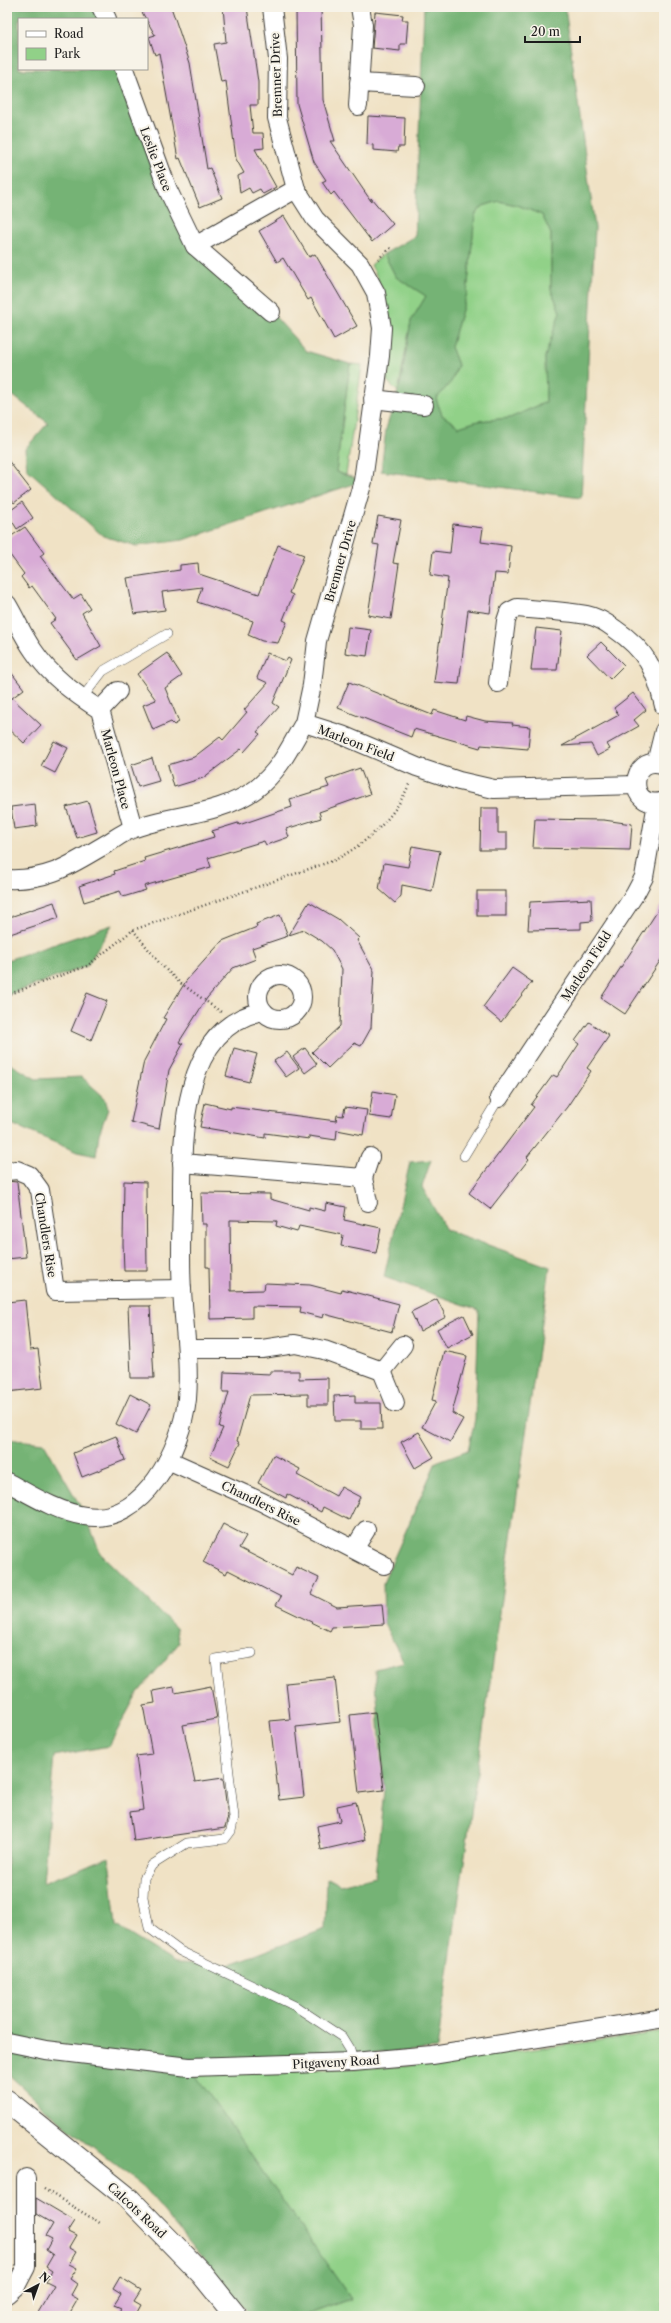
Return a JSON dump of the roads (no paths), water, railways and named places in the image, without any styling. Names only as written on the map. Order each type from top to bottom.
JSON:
[{"type":"street","points":[[102,7],[107,18]]},
{"type":"street","name":"Bremner Drive","points":[[272,7],[278,59],[277,118],[296,189],[315,219],[360,264],[376,293],[382,328],[380,356],[363,481],[316,641],[312,686],[304,723]]},
{"type":"street","points":[[358,106],[363,25],[360,7]]},
{"type":"street","name":"Leslie Place","points":[[124,70],[168,190],[195,246],[271,312]]},
{"type":"street","points":[[359,82],[416,86]]},
{"type":"street","points":[[195,246],[296,189]]},
{"type":"street","points":[[373,399],[424,405]]},
{"type":"street","points":[[7,604],[32,650],[47,669],[82,698],[100,710],[118,690]]},
{"type":"street","points":[[498,683],[506,621],[510,612],[517,608],[589,615],[607,624],[636,646],[649,662],[659,682],[664,706]]},
{"type":"street","name":"Marleon Place","points":[[100,710],[133,828]]},
{"type":"street","name":"Marleon Field","points":[[7,879],[45,877],[133,828],[164,819],[200,813],[230,803],[255,790],[279,768],[304,723],[342,735],[417,767],[459,781],[494,789],[636,785],[640,796],[645,800],[661,802],[644,877],[636,894],[499,1098]]},
{"type":"street","points":[[636,785],[638,772],[649,764],[660,764],[664,731]]},
{"type":"street","points":[[7,1482],[65,1511],[86,1516],[109,1515],[131,1505],[144,1495],[168,1460],[179,1434],[187,1399],[187,1349],[182,1289],[182,1163],[190,1089],[208,1050],[219,1035],[234,1022],[252,1013],[264,1011]]},
{"type":"street","points":[[368,1202],[363,1178],[370,1157]]},
{"type":"street","points":[[182,1163],[363,1178]]},
{"type":"street","name":"Chandlers Rise","points":[[7,1172],[17,1170],[29,1175],[40,1190],[55,1291],[182,1289]]},
{"type":"street","points":[[187,1349],[262,1349],[295,1344],[324,1350],[382,1371],[395,1403]]},
{"type":"street","points":[[382,1371],[403,1345]]},
{"type":"street","name":"Chandlers Rise","points":[[168,1460],[262,1502],[384,1565]]},
{"type":"street","points":[[354,1549],[366,1530]]},
{"type":"street","name":"Pitgaveny Road","points":[[7,2042],[46,2050],[189,2067],[353,2062],[432,2055],[664,2018]]},
{"type":"street","name":"Calcots Road","points":[[7,2101],[128,2198],[202,2274],[236,2316]]},
{"type":"street","points":[[7,2294],[16,2286],[26,2266],[26,2178]]},
{"type":"lane","points":[[82,698],[103,671],[167,634]]},
{"type":"lane","points":[[464,1156],[499,1098]]},
{"type":"lane","points":[[252,1653],[216,1659],[234,1817],[231,1831],[225,1839],[187,1844],[152,1865],[144,1878],[143,1897],[149,1928],[180,1951],[295,2006],[342,2037],[350,2050],[353,2062]]}]
